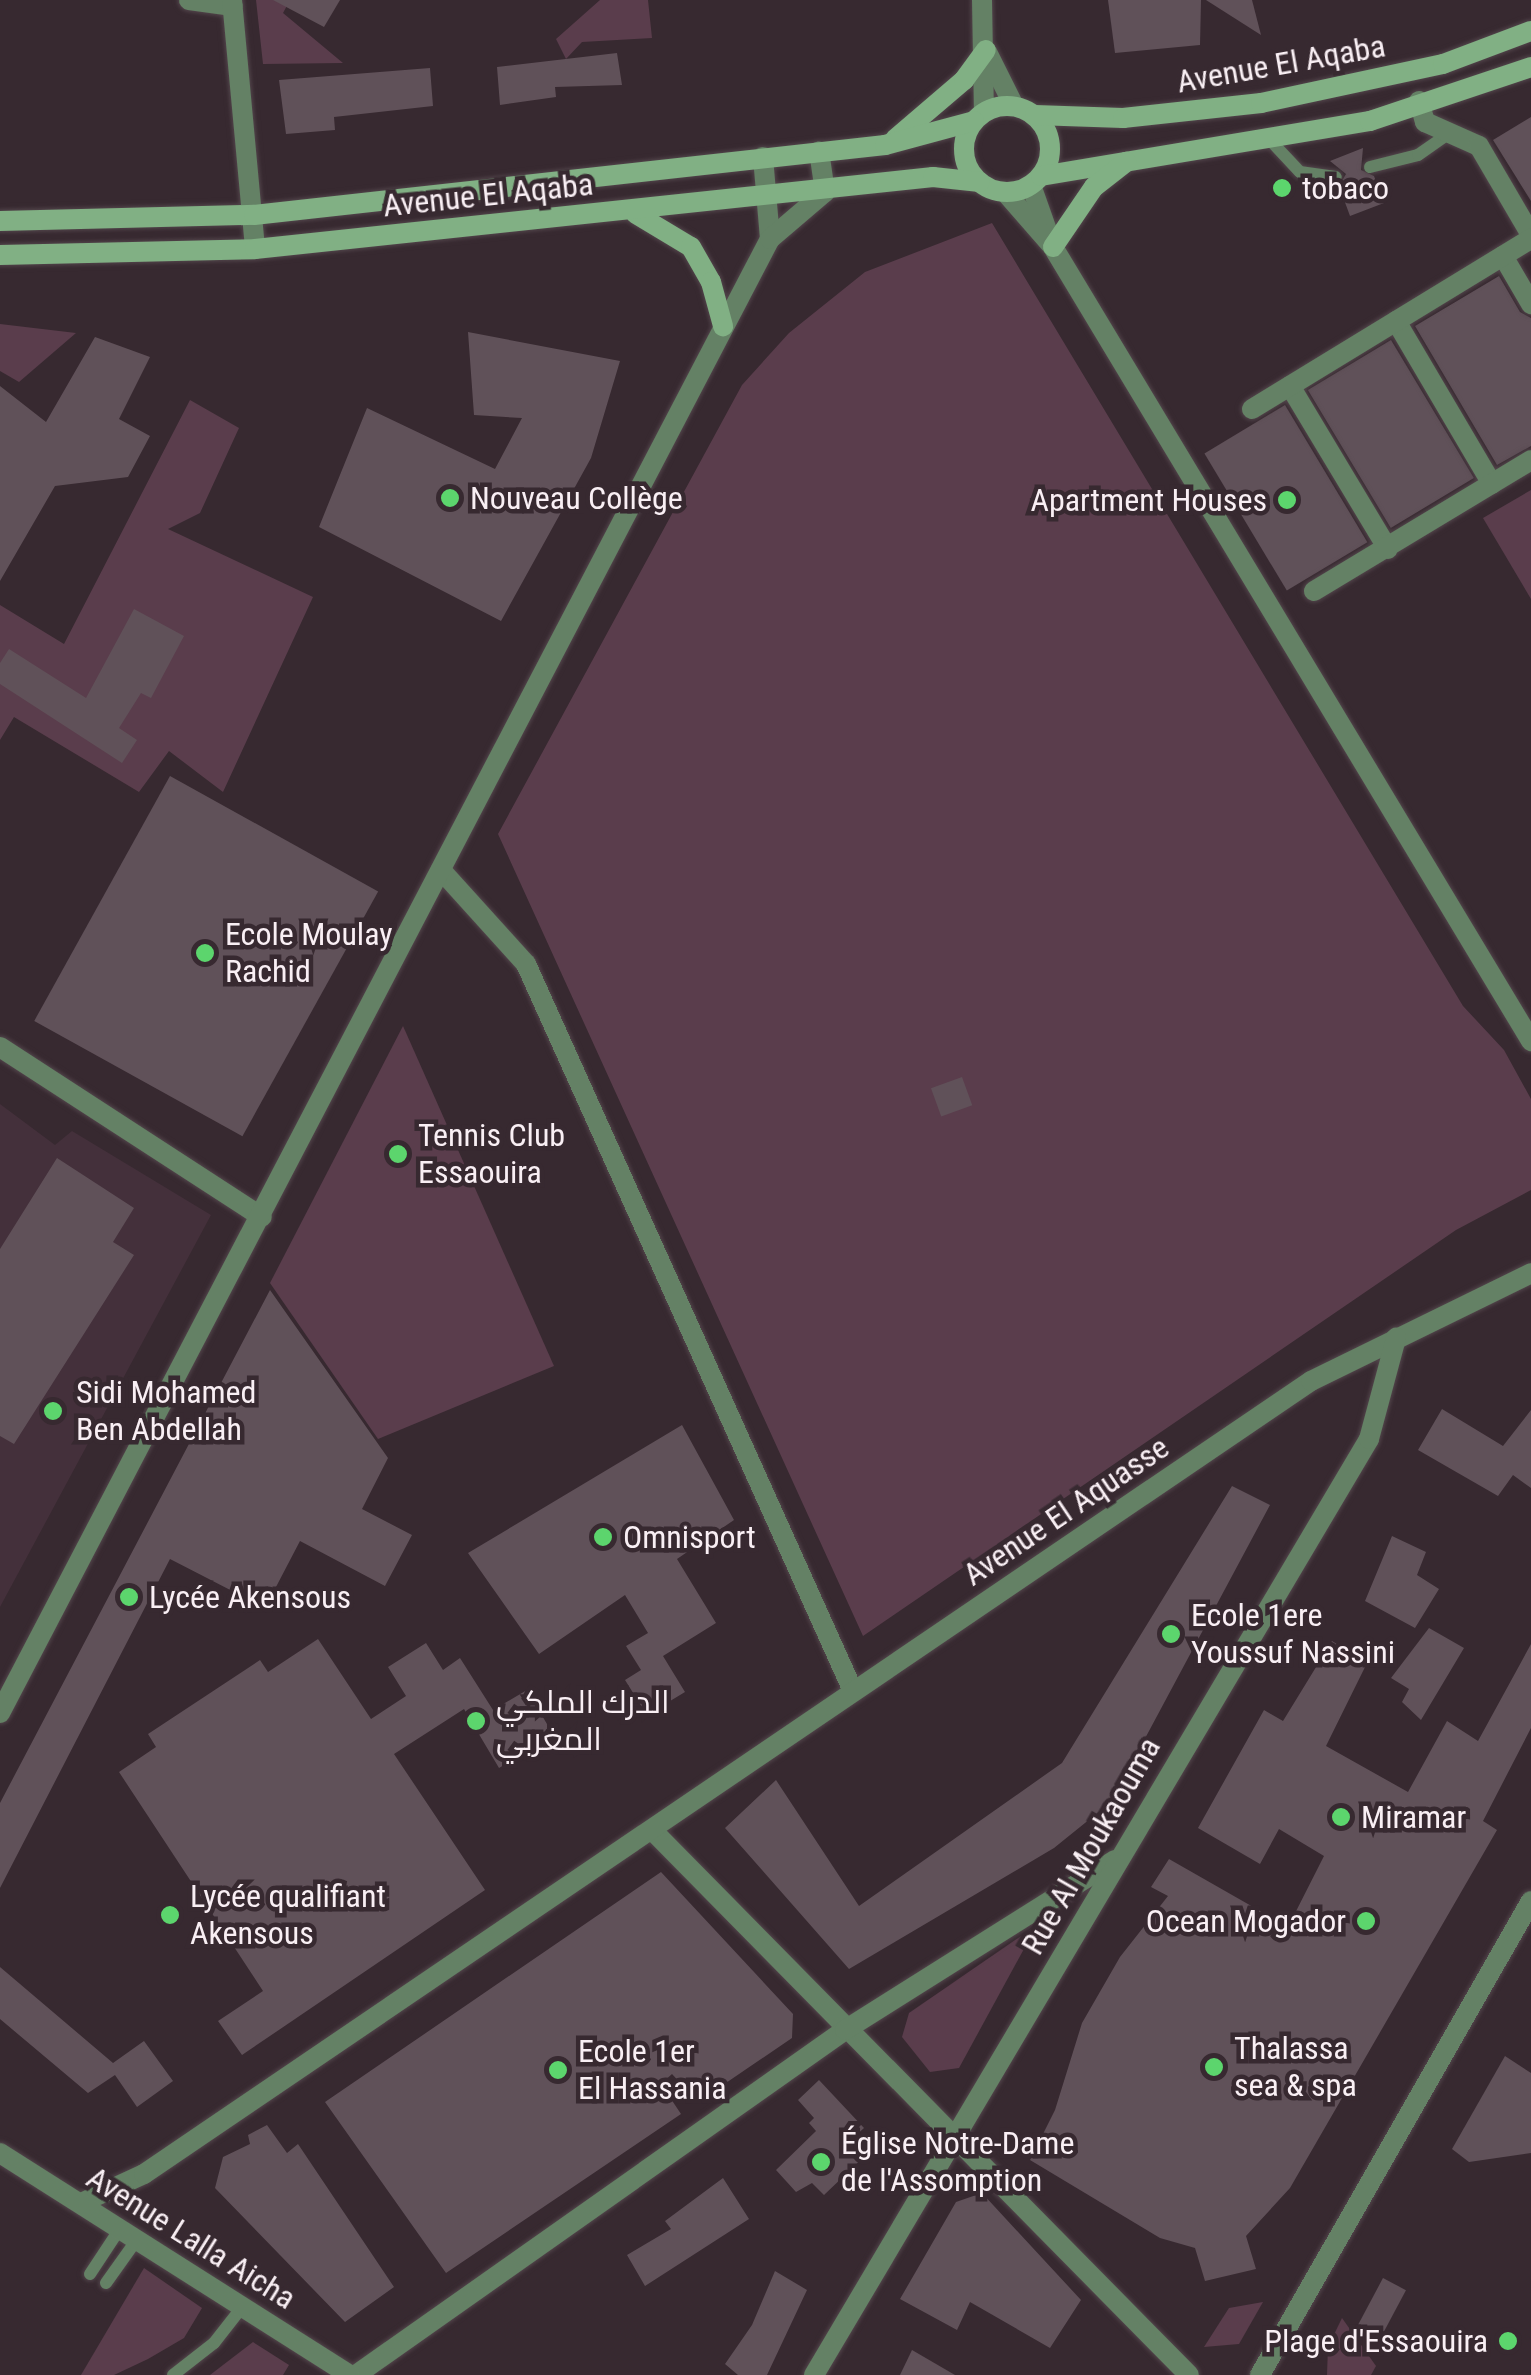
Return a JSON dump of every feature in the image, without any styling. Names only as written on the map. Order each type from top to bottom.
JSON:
[{"type":"main road","name":"Avenue El Aqaba","points":[[1035,115],[1123,118],[1261,103],[1443,64],[1531,30]]},
{"type":"main road","points":[[885,145],[964,80],[986,50]]},
{"type":"main road","name":"Avenue El Aqaba","points":[[1036,180],[1129,160],[1422,111],[1531,67]]},
{"type":"main road","points":[[1014,106],[1035,115],[1051,151],[1036,180],[1005,192],[980,182],[966,159],[979,116],[1014,106]]},
{"type":"main road","name":"Avenue El Aqaba","points":[[0,221],[254,215],[885,145],[979,116]]},
{"type":"main road","points":[[1054,247],[1094,188],[1129,160]]},
{"type":"main road","name":"Avenue El Aqaba","points":[[0,255],[255,249],[825,192],[932,177],[980,182]]},
{"type":"main road","points":[[630,211],[662,224],[690,246],[711,282],[723,326]]},
{"type":"street","points":[[189,0],[233,3],[255,249]]},
{"type":"street","points":[[979,116],[986,50],[982,0]]},
{"type":"street","points":[[986,50],[1014,106]]},
{"type":"street","points":[[1252,409],[1531,237],[1479,146],[1422,111]]},
{"type":"street","points":[[0,1713],[770,239],[825,192],[820,152]]},
{"type":"street","points":[[763,156],[770,239]]},
{"type":"street","points":[[1036,180],[1054,247]]},
{"type":"street","points":[[1005,192],[1054,247],[1531,1041]]},
{"type":"street","points":[[1503,256],[1531,304]]},
{"type":"street","points":[[1396,322],[1492,484]]},
{"type":"street","points":[[1290,386],[1388,549]]},
{"type":"street","points":[[1314,591],[1531,460]]},
{"type":"street","points":[[441,870],[526,964],[853,1691]]},
{"type":"street","points":[[0,1047],[262,1217]]},
{"type":"street","name":"Avenue El Aquasse","points":[[81,2203],[144,2174],[654,1832],[853,1691],[1312,1381],[1531,1273]]},
{"type":"street","name":"Rue Al Moukaouma","points":[[814,2375],[1369,1438],[1396,1338]]},
{"type":"street","points":[[654,1832],[1189,2375]]},
{"type":"street","points":[[353,2375],[846,2030],[1117,1859]]},
{"type":"street","points":[[1260,2375],[1531,1901]]},
{"type":"street","name":"Avenue Lalla Aicha","points":[[0,2153],[353,2375]]},
{"type":"lane","points":[[1370,166],[1418,155],[1445,136],[1422,111]]},
{"type":"lane","points":[[1269,139],[1300,172],[1336,177]]},
{"type":"lane","points":[[90,2274],[130,2232]]},
{"type":"lane","points":[[106,2283],[130,2232]]},
{"type":"lane","points":[[173,2375],[214,2343],[243,2306]]},
{"type":"shaded area","points":[[256,0],[290,0],[283,13],[343,63],[263,64]]},
{"type":"shaded area","points":[[600,0],[648,0],[652,38],[582,42],[566,59],[556,39]]},
{"type":"shaded area","points":[[992,223],[1463,1006],[1504,1050],[1531,1099],[1531,1190],[1456,1230],[863,1636],[498,834],[742,385],[789,333],[865,272]]},
{"type":"shaded area","points":[[0,324],[76,333],[19,382],[0,371]]},
{"type":"shaded area","points":[[190,400],[239,428],[200,513],[168,529],[313,597],[223,792],[169,751],[139,792],[14,717],[0,740],[0,605],[64,644]]},
{"type":"shaded area","points":[[1531,490],[1531,599],[1483,518]]},
{"type":"shaded area","name":"Tennis Club Essaouira","points":[[403,1026],[554,1366],[378,1439],[270,1283]]},
{"type":"shaded area","name":"Sidi Mohamed Ben Abdellah","points":[[0,1104],[55,1145],[72,1131],[211,1215],[0,1607]]},
{"type":"shaded area","points":[[1037,1925],[959,2068],[930,2072],[902,2037],[909,2013]]},
{"type":"shaded area","points":[[144,2268],[202,2308],[184,2338],[148,2359],[114,2375],[81,2375]]},
{"type":"shaded area","points":[[1263,2302],[1239,2344],[1204,2347],[1229,2308]]},
{"type":"shaded area","points":[[1342,2318],[1376,2366],[1371,2375],[1327,2375],[1328,2347]]},
{"type":"shaded area","points":[[253,2342],[289,2365],[283,2375],[210,2375]]},
{"type":"building","points":[[273,0],[340,0],[324,27]]},
{"type":"building","points":[[1108,0],[1201,0],[1200,45],[1115,53]]},
{"type":"building","points":[[1206,0],[1252,0],[1261,35]]},
{"type":"building","points":[[617,53],[622,85],[555,87],[556,97],[500,105],[497,67]]},
{"type":"building","points":[[430,68],[433,106],[334,117],[335,130],[286,134],[279,80]]},
{"type":"building","points":[[1531,117],[1531,201],[1493,140]]},
{"type":"building","points":[[1363,148],[1361,170],[1374,176],[1384,203],[1350,216],[1339,186],[1346,174],[1330,161]]},
{"type":"building","points":[[1499,276],[1520,312],[1531,318],[1531,446],[1497,465],[1415,326]]},
{"type":"building","name":"Nouveau Collège","points":[[468,332],[620,361],[591,458],[501,621],[319,527],[367,408],[495,469],[522,418],[474,415]]},
{"type":"building","points":[[95,337],[150,357],[119,419],[150,436],[128,477],[55,486],[0,581],[0,386],[46,422]]},
{"type":"building","points":[[1391,340],[1474,478],[1391,528],[1308,390]]},
{"type":"building","name":"Apartment Houses","points":[[1285,405],[1367,542],[1287,591],[1204,453]]},
{"type":"building","points":[[134,609],[184,636],[151,698],[141,693],[119,728],[137,740],[122,763],[0,684],[0,663],[9,649],[86,698]]},
{"type":"building","name":"Ecole Moulay Rachid","points":[[170,776],[378,891],[242,1136],[34,1021]]},
{"type":"building","points":[[962,1077],[972,1105],[941,1116],[931,1088]]},
{"type":"building","points":[[57,1158],[134,1208],[113,1242],[134,1255],[14,1444],[0,1436],[0,1249]]},
{"type":"building","name":"Lycée Akensous","points":[[270,1290],[388,1458],[362,1509],[412,1535],[385,1586],[300,1541],[265,1608],[170,1559],[0,1888],[0,1803]]},
{"type":"building","points":[[1442,1409],[1503,1446],[1531,1410],[1531,1488],[1513,1475],[1498,1496],[1418,1450]]},
{"type":"building","name":"Omnisport","points":[[682,1425],[734,1520],[677,1559],[716,1623],[663,1656],[685,1692],[647,1715],[625,1680],[641,1670],[626,1646],[648,1633],[625,1595],[539,1654],[468,1553]]},
{"type":"building","name":"Ecole 1ere Youssuf Nassini","points":[[1232,1486],[1270,1505],[1111,1802],[1054,1848],[849,1969],[725,1828],[776,1780],[859,1906],[1062,1763]]},
{"type":"building","points":[[1392,1536],[1426,1552],[1417,1575],[1439,1589],[1415,1628],[1365,1601]]},
{"type":"building","points":[[1429,1628],[1464,1648],[1421,1720],[1402,1702],[1409,1689],[1391,1678]]},
{"type":"building","points":[[318,1639],[371,1719],[406,1696],[388,1667],[426,1643],[443,1670],[460,1658],[493,1710],[527,1690],[554,1736],[499,1768],[464,1709],[394,1754],[485,1890],[242,2055],[218,2021],[263,1991],[119,1772],[156,1747],[148,1734],[260,1660],[268,1672]]},
{"type":"building","name":"Thalassa sea & spa","points":[[1332,1641],[1367,1663],[1326,1746],[1408,1792],[1447,1721],[1478,1741],[1531,1644],[1531,1728],[1483,1821],[1497,1830],[1290,2188],[1246,2236],[1256,2269],[1205,2281],[1195,2248],[1160,2238],[1030,2160],[1055,2110],[1082,2023],[1120,1957],[1168,1896],[1151,1887],[1169,1859],[1288,1927],[1324,1856],[1279,1829],[1260,1864],[1198,1828],[1264,1710],[1283,1721]]},
{"type":"building","name":"Ecole 1er El Hassania","points":[[661,1872],[793,2014],[792,2038],[698,2102],[672,2074],[661,2084],[681,2114],[446,2273],[325,2102]]},
{"type":"building","points":[[0,1967],[113,2063],[144,2041],[173,2081],[137,2107],[115,2075],[88,2093],[0,2019]]},
{"type":"building","points":[[1505,2056],[1531,2073],[1531,2153],[1469,2162],[1452,2149]]},
{"type":"building","points":[[819,2080],[864,2128],[852,2139],[867,2154],[824,2195],[812,2183],[796,2192],[776,2170],[816,2131],[809,2123],[814,2118],[798,2100]]},
{"type":"building","points":[[267,2125],[287,2153],[298,2144],[394,2287],[345,2322],[215,2188],[223,2157],[250,2144],[248,2135]]},
{"type":"building","points":[[723,2178],[749,2219],[645,2286],[627,2255],[671,2229],[665,2221]]},
{"type":"building","points":[[982,2193],[1081,2300],[1050,2348],[970,2302],[957,2330],[900,2299],[956,2202]]},
{"type":"building","points":[[775,2271],[807,2290],[767,2375],[738,2375],[725,2364],[752,2325]]},
{"type":"building","points":[[1383,2278],[1406,2290],[1378,2342],[1355,2330]]},
{"type":"building","points":[[912,2350],[955,2375],[900,2375]]},
{"type":"place","name":"tobaco","points":[[1282,188]]},
{"type":"place","name":"Nouveau Collège","points":[[450,498]]},
{"type":"place","name":"Apartment Houses","points":[[1287,500]]},
{"type":"place","name":"Ecole Moulay Rachid","points":[[205,953]]},
{"type":"place","name":"Tennis Club Essaouira","points":[[398,1154]]},
{"type":"place","name":"Sidi Mohamed Ben Abdellah","points":[[53,1411]]},
{"type":"place","name":"Omnisport","points":[[603,1537]]},
{"type":"place","name":"Lycée Akensous","points":[[129,1597]]},
{"type":"place","name":"Ecole 1ere Youssuf Nassini","points":[[1171,1634]]},
{"type":"place","name":"الدرك الملكي المغربي","points":[[476,1721]]},
{"type":"place","name":"Miramar","points":[[1341,1817]]},
{"type":"place","name":"Lycée qualifiant Akensous","points":[[170,1915]]},
{"type":"place","name":"Ocean Mogador","points":[[1366,1921]]},
{"type":"place","name":"Thalassa sea & spa","points":[[1214,2067]]},
{"type":"place","name":"Ecole 1er El Hassania","points":[[558,2070]]},
{"type":"place","name":"Église Notre-Dame de l'Assomption","points":[[821,2162]]},
{"type":"place","name":"Plage d'Essaouira","points":[[1508,2341]]}]
